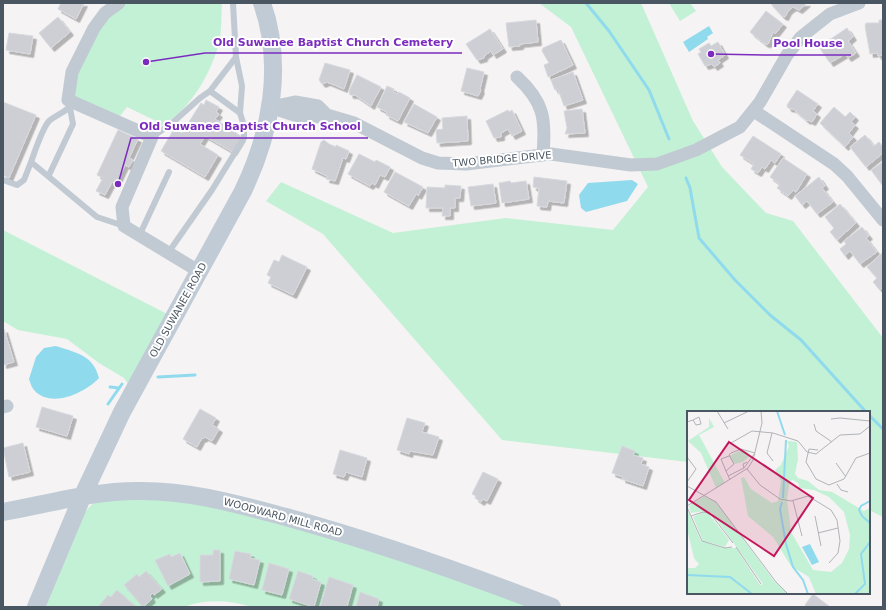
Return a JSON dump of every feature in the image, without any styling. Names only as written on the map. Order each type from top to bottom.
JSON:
[{"type":"street","points":[[119,3],[105,13],[94,28],[72,72],[68,100],[72,105],[152,137],[122,207],[124,226],[140,234],[200,272]]},
{"type":"street","name":"OLD SUWANEE ROAD","points":[[36,607],[83,495],[122,412],[200,272],[257,162],[271,108],[273,80],[272,48],[262,3]]},
{"type":"street","name":"TWO BRIDGE DRIVE","points":[[271,108],[292,115],[308,118],[316,118],[327,115],[350,122],[422,158],[438,163],[466,164],[543,154],[631,165],[657,164],[684,156],[740,127],[754,111],[787,55],[801,37],[830,14],[859,3]]},
{"type":"street","points":[[517,77],[534,96],[542,110],[545,132],[543,154]]},
{"type":"street","points":[[754,111],[834,164],[883,220]]},
{"type":"street","name":"WOODWARD MILL ROAD","points":[[3,512],[83,495],[137,491],[172,492],[206,496],[369,541],[552,607]]},
{"type":"lane","points":[[168,253],[212,190],[244,138],[244,126],[240,113],[242,86],[236,57],[234,3]]},
{"type":"lane","points":[[152,137],[171,124],[210,91],[236,57]]},
{"type":"lane","points":[[210,91],[240,113]]},
{"type":"lane","points":[[3,180],[17,185],[24,180],[47,123],[72,105],[73,124],[49,175]]},
{"type":"lane","points":[[31,162],[49,175],[97,217],[124,226]]},
{"type":"lane","points":[[140,234],[169,172]]},
{"type":"green space","points":[[123,3],[222,3],[220,38],[210,69],[196,94],[187,105],[177,115],[154,130],[156,121],[127,107],[120,116],[75,99],[75,71],[104,20]]},
{"type":"green space","points":[[539,3],[641,3],[693,121],[722,167],[766,213],[793,221],[883,338],[883,517],[870,510],[870,411],[687,411],[687,462],[502,440],[323,234],[266,201],[281,182],[393,233],[506,218],[613,230],[648,187],[571,27]]},
{"type":"green space","points":[[669,3],[690,3],[696,11],[680,21]]},
{"type":"green space","points":[[3,230],[175,318],[136,395],[124,378],[99,363],[67,339],[18,330],[3,321]]},
{"type":"green space","points":[[153,497],[203,502],[294,524],[539,607],[252,607],[218,601],[193,604],[184,607],[44,607],[84,513],[95,501]]},
{"type":"water","points":[[709,26],[713,33],[707,37],[708,39],[689,52],[683,42]]},
{"type":"water","points":[[632,180],[638,184],[627,201],[586,212],[581,208],[579,195],[588,183]]},
{"type":"water","points":[[56,346],[83,356],[93,364],[99,378],[85,389],[68,397],[58,399],[41,396],[33,389],[29,379],[36,357],[44,348]]},
{"type":"building","points":[[61,3],[84,3],[76,19],[58,9]]},
{"type":"building","points":[[770,3],[807,3],[799,10],[793,7],[788,11],[785,17],[782,16]]},
{"type":"building","points":[[766,11],[783,24],[775,34],[773,32],[768,44],[765,44],[750,32]]},
{"type":"building","points":[[58,17],[70,32],[51,48],[39,33]]},
{"type":"building","points":[[536,20],[538,42],[509,47],[506,23]]},
{"type":"building","points":[[879,20],[883,20],[883,55],[878,56],[877,53],[870,54],[865,26],[866,23],[879,23]]},
{"type":"building","points":[[847,28],[853,37],[848,41],[856,53],[848,58],[845,54],[830,63],[819,47]]},
{"type":"building","points":[[490,29],[503,49],[493,55],[491,51],[484,56],[484,58],[477,60],[466,44]]},
{"type":"building","points":[[9,33],[33,36],[30,54],[6,50]]},
{"type":"building","points":[[561,40],[573,65],[548,77],[544,65],[549,63],[542,51],[543,48]]},
{"type":"building","points":[[718,42],[725,55],[718,60],[720,63],[714,67],[712,64],[705,66],[698,54],[701,52],[699,49],[709,43],[711,46]]},
{"type":"building","points":[[325,63],[350,70],[344,89],[327,82],[322,84],[319,80]]},
{"type":"building","points":[[467,68],[484,72],[481,90],[478,96],[461,91]]},
{"type":"building","points":[[573,72],[583,100],[564,106],[558,89],[555,90],[551,80]]},
{"type":"building","points":[[357,75],[381,87],[371,106],[355,95],[350,95],[349,91]]},
{"type":"building","points":[[387,86],[394,89],[393,92],[397,94],[399,92],[410,98],[398,121],[386,115],[387,112],[377,107]]},
{"type":"building","points":[[797,90],[818,104],[813,111],[817,114],[812,122],[807,121],[793,109],[788,108],[787,105]]},
{"type":"building","points":[[206,100],[219,107],[216,112],[219,114],[215,119],[242,137],[233,152],[205,136],[200,144],[218,155],[205,177],[161,151],[174,129],[182,133],[201,103],[204,105]]},
{"type":"building","points":[[3,102],[36,115],[9,178],[3,175]]},
{"type":"building","points":[[414,104],[437,117],[428,133],[404,122]]},
{"type":"building","points":[[834,107],[845,117],[850,112],[855,117],[851,122],[855,125],[849,133],[853,137],[845,147],[820,123]]},
{"type":"building","points":[[582,109],[585,133],[565,134],[567,128],[564,111]]},
{"type":"building","points":[[508,110],[509,112],[512,110],[522,131],[512,136],[508,129],[501,133],[501,137],[494,138],[486,121]]},
{"type":"building","points":[[467,116],[468,141],[437,143],[436,130],[443,129],[442,118]]},
{"type":"building","points":[[118,130],[138,139],[129,158],[133,160],[129,167],[125,165],[116,184],[112,182],[105,195],[96,191],[103,178],[97,175]]},
{"type":"building","points":[[865,135],[874,146],[879,142],[883,147],[883,153],[866,167],[850,147]]},
{"type":"building","points":[[753,136],[781,154],[775,163],[771,160],[765,169],[762,167],[758,173],[751,169],[754,164],[740,155]]},
{"type":"building","points":[[324,140],[329,144],[336,147],[336,145],[349,151],[346,159],[343,158],[335,181],[326,179],[327,176],[312,169],[321,142]]},
{"type":"building","points":[[359,154],[390,167],[385,177],[380,175],[375,185],[372,183],[370,186],[348,174]]},
{"type":"building","points":[[783,158],[807,174],[796,192],[793,190],[788,196],[777,188],[780,184],[770,177]]},
{"type":"building","points":[[883,162],[883,186],[871,170]]},
{"type":"building","points":[[395,172],[423,187],[418,196],[416,194],[409,206],[384,192]]},
{"type":"building","points":[[534,177],[567,181],[564,203],[548,201],[547,207],[537,206],[539,188],[533,187]]},
{"type":"building","points":[[819,177],[825,186],[822,188],[833,202],[817,214],[807,201],[802,205],[795,196]]},
{"type":"building","points":[[510,181],[511,183],[526,181],[529,199],[502,203],[499,183]]},
{"type":"building","points":[[493,184],[496,203],[471,206],[468,187]]},
{"type":"building","points":[[445,185],[461,186],[460,198],[455,198],[455,208],[450,208],[450,216],[442,216],[443,208],[426,208],[427,187],[445,188]]},
{"type":"building","points":[[840,204],[856,223],[837,240],[830,232],[834,228],[825,217]]},
{"type":"building","points":[[862,227],[869,236],[866,238],[877,252],[860,264],[850,251],[845,256],[840,249],[846,244],[844,241]]},
{"type":"building","points":[[882,253],[883,287],[880,290],[873,282],[877,278],[867,267]]},
{"type":"building","points":[[282,255],[307,267],[293,295],[268,283],[271,277],[267,275],[274,260],[279,262]]},
{"type":"building","points":[[4,329],[14,362],[3,365],[3,330]]},
{"type":"building","points":[[42,407],[73,416],[67,436],[36,427]]},
{"type":"building","points":[[200,409],[216,418],[212,425],[219,429],[212,441],[205,437],[203,439],[202,438],[197,447],[183,439]]},
{"type":"building","points":[[407,418],[425,423],[422,432],[439,437],[433,455],[410,451],[409,454],[397,450]]},
{"type":"building","points":[[23,443],[30,472],[9,477],[3,448]]},
{"type":"building","points":[[622,446],[635,451],[633,455],[643,458],[641,464],[649,467],[643,486],[622,479],[623,477],[612,473]]},
{"type":"building","points":[[340,450],[367,458],[362,477],[346,472],[344,477],[333,474]]},
{"type":"building","points":[[483,472],[498,479],[487,501],[483,499],[481,502],[472,494]]},
{"type":"building","points":[[213,550],[220,550],[220,581],[200,582],[200,555],[213,555]]},
{"type":"building","points":[[235,551],[251,554],[250,558],[260,560],[254,585],[229,579]]},
{"type":"building","points":[[180,553],[190,574],[168,586],[155,560],[170,554],[171,557]]},
{"type":"building","points":[[269,563],[289,569],[282,595],[262,590]]},
{"type":"building","points":[[146,571],[162,589],[154,595],[153,593],[150,596],[152,599],[143,607],[124,585],[137,574],[139,577]]},
{"type":"building","points":[[298,571],[313,576],[312,579],[321,582],[314,607],[289,599]]},
{"type":"building","points":[[329,577],[353,585],[347,607],[320,607]]},
{"type":"building","points":[[117,590],[136,607],[98,607],[108,595],[111,597]]},
{"type":"building","points":[[360,592],[379,599],[377,607],[356,607]]},
{"type":"building","points":[[813,594],[830,607],[807,607],[805,605]]},
{"type":"waterway","points":[[586,3],[609,31],[649,90],[669,139]]},
{"type":"waterway","points":[[686,178],[690,188],[699,238],[735,280],[770,315],[801,340],[865,411]]},
{"type":"waterway","points":[[158,377],[195,375]]},
{"type":"waterway","points":[[108,404],[122,384]]},
{"type":"waterway","points":[[110,387],[119,388]]},
{"type":"waterway","points":[[870,416],[883,429]]},
{"type":"place","name":"Pool House","points":[[711,54]]},
{"type":"place","name":"Old Suwanee Baptist Church Cemetery","points":[[146,62]]},
{"type":"place","name":"Old Suwanee Baptist Church School","points":[[118,184]]}]
